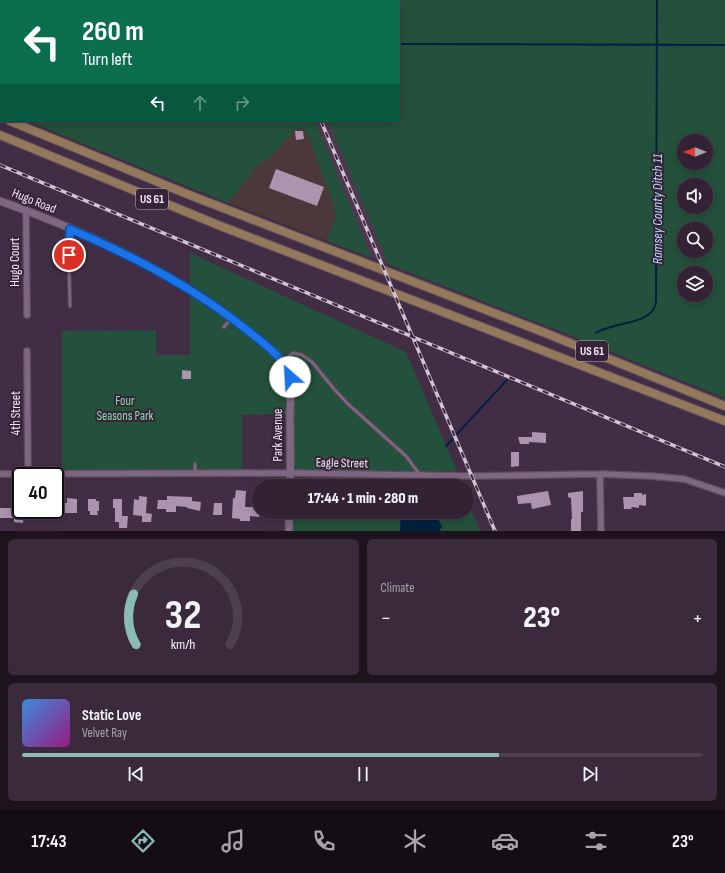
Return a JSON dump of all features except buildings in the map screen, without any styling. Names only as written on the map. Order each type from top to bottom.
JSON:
[{"type":"main road","name":"US 61","points":[[12,122],[184,193],[543,332],[725,406]]},
{"type":"main road","name":"US 61","points":[[0,135],[218,225],[725,421]]},
{"type":"street","name":"Hugo Road","points":[[0,201],[26,210],[117,249],[149,265],[182,284],[231,318],[275,353],[282,361]]},
{"type":"street","name":"Hugo Court","points":[[26,210],[27,315]]},
{"type":"street","name":"4th Street","points":[[27,351],[28,467]]},
{"type":"street","name":"Park Avenue","points":[[282,361],[286,367],[290,386],[290,479]]},
{"type":"street","name":"Eagle Street","points":[[0,474],[12,474]]},
{"type":"street","name":"Eagle Street","points":[[64,474],[472,476],[600,474],[684,479],[725,493]]},
{"type":"street","points":[[600,474],[601,531]]},
{"type":"street","points":[[289,531],[290,519]]},
{"type":"lane","points":[[70,229],[70,306]]},
{"type":"lane","points":[[224,327],[231,318]]},
{"type":"lane","points":[[282,361],[293,353],[302,355],[312,362],[348,404],[406,456],[420,475]]},
{"type":"lane","points":[[195,464],[195,474]]},
{"type":"shaded area","points":[[288,122],[312,122],[370,257],[215,198]]},
{"type":"shaded area","points":[[312,122],[330,122],[391,265],[370,257]]},
{"type":"green space","points":[[400,0],[725,0],[725,398],[388,264],[328,122],[400,122]]},
{"type":"green space","points":[[30,122],[315,122],[372,258],[327,241],[335,217],[334,206],[306,131],[302,128],[293,132],[273,155],[257,166],[228,203]]},
{"type":"green space","points":[[190,253],[406,352],[457,471],[301,472],[297,470],[294,464],[294,382],[287,363],[277,351],[263,339],[231,313],[190,284]]},
{"type":"green space","name":"Four Seasons Park","points":[[190,294],[255,340],[276,361],[282,371],[286,392],[286,414],[242,415],[242,471],[64,471],[64,467],[62,467],[62,331],[156,330],[156,355],[190,355]]},
{"type":"green space","points":[[474,516],[480,531],[293,531],[293,519],[474,519]]},
{"type":"water","points":[[401,519],[437,519],[442,527],[439,531],[400,531]]},
{"type":"waterway","name":"Ramsey County Ditch 11","points":[[596,333],[603,329],[647,316],[653,310],[656,303],[657,0]]},
{"type":"waterway","name":"Ramsey County Ditch 11","points":[[400,44],[725,45]]},
{"type":"waterway","points":[[457,434],[507,380]]},
{"type":"waterway","points":[[446,446],[452,440]]},
{"type":"railway","points":[[321,122],[495,531]]},
{"type":"railway","points":[[0,165],[725,467]]},
{"type":"route","points":[[69,255],[70,229],[117,249],[149,265],[182,284],[239,324],[275,353],[286,367],[290,377]]}]
